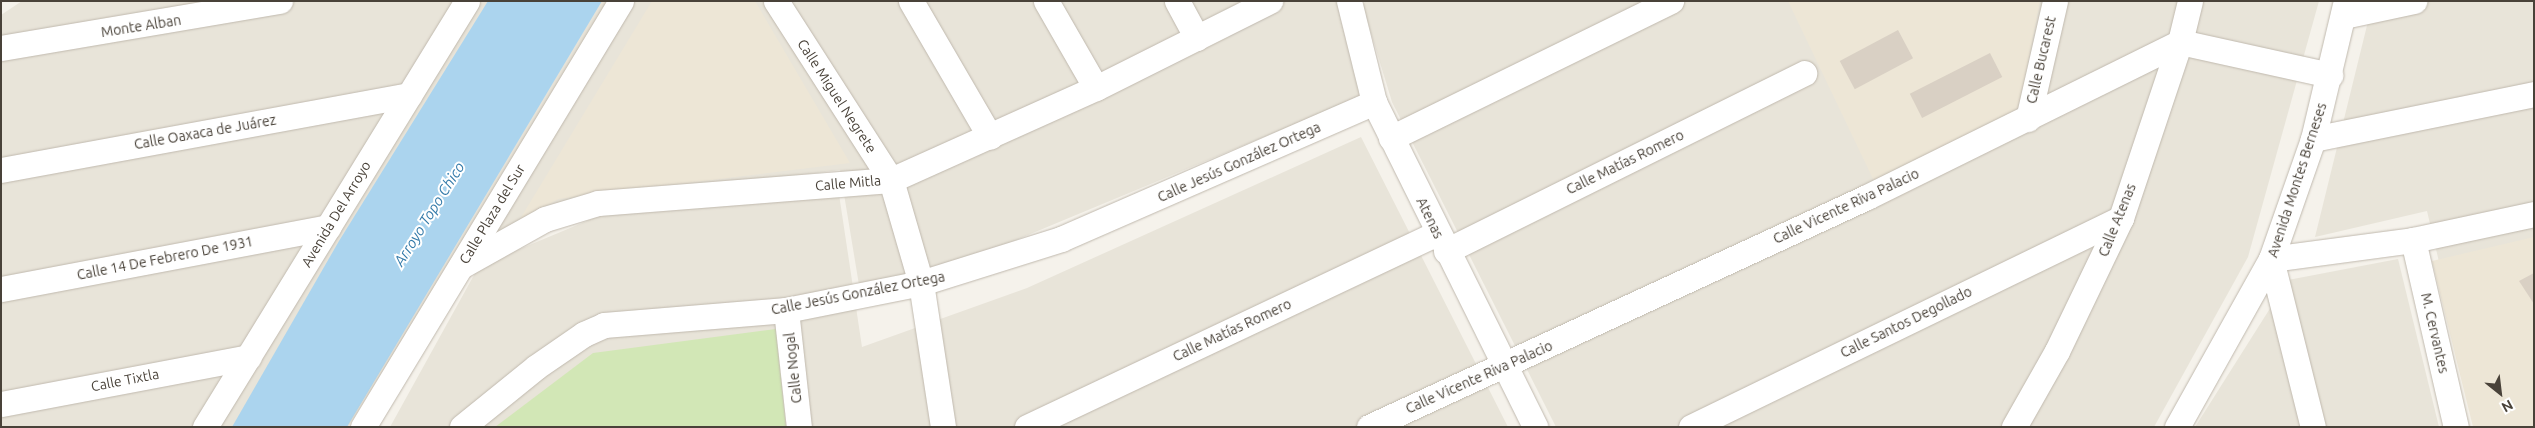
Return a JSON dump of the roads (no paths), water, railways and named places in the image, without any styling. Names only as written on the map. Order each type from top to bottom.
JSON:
[{"type":"street","name":"Monte Alban","points":[[1,48],[280,1]]},
{"type":"street","name":"Avenida Del Arroyo","points":[[205,427],[467,1]]},
{"type":"street","name":"Calle Plaza del Sur","points":[[364,427],[621,1]]},
{"type":"street","name":"Calle Miguel Negrete","points":[[776,1],[891,180],[921,283],[943,427]]},
{"type":"street","points":[[911,1],[990,137]]},
{"type":"street","points":[[1046,1],[1096,88]]},
{"type":"street","points":[[1177,1],[1198,38]]},
{"type":"street","name":"Calle Mitla","points":[[461,266],[545,219],[598,203],[891,180],[1096,88],[1270,1]]},
{"type":"street","name":"Atenas","points":[[1349,1],[1374,102],[1535,427]]},
{"type":"street","points":[[1391,138],[1671,1]]},
{"type":"street","name":"Calle Bucarest","points":[[2028,119],[2055,1]]},
{"type":"street","name":"Calle Atenas","points":[[2014,427],[2057,351],[2121,218],[2180,42],[2190,1]]},
{"type":"street","points":[[2345,9],[2414,1]]},
{"type":"street","name":"Avenida Montes Berneses","points":[[2176,427],[2271,260],[2313,139],[2345,9]]},
{"type":"street","points":[[2180,42],[2330,75]]},
{"type":"street","name":"Calle Vicente Riva Palacio","points":[[1369,427],[1505,366],[2028,119],[2180,42]]},
{"type":"street","name":"Calle Matías Romero","points":[[1027,427],[1442,242],[1804,73]]},
{"type":"street","points":[[2313,139],[2534,94]]},
{"type":"street","name":"Calle Oaxaca de Juárez","points":[[1,170],[408,95]]},
{"type":"street","name":"Calle Jesús González Ortega","points":[[462,427],[536,367],[584,334],[604,325],[786,310],[921,283],[1061,239],[1374,102]]},
{"type":"street","points":[[2313,427],[2271,260],[2414,240],[2534,214]]},
{"type":"street","name":"Calle Santos Degollado","points":[[1691,427],[2121,218]]},
{"type":"street","name":"Calle 14 De Febrero De 1931","points":[[1,289],[328,227]]},
{"type":"street","name":"M. Cervantes","points":[[2414,240],[2456,427]]},
{"type":"street","name":"Calle Nogal","points":[[786,310],[799,427]]},
{"type":"street","name":"Calle Tixtla","points":[[1,404],[249,357]]},
{"type":"water","name":"Arroyo Topo Chico","points":[[488,1],[602,1],[347,427],[232,427],[339,241]]}]
